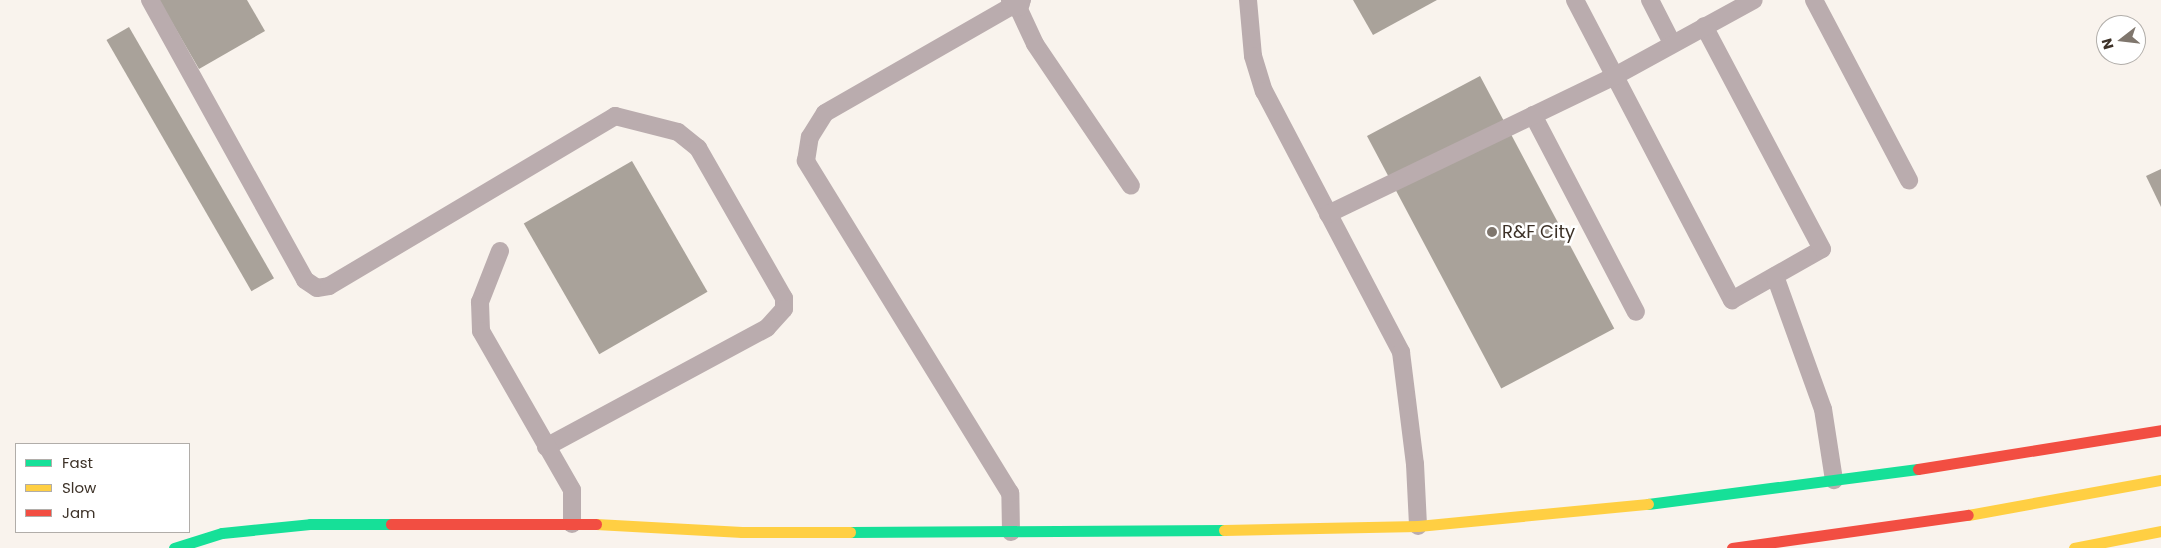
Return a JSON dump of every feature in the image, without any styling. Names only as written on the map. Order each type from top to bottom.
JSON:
[{"type":"highway","points":[[174,548],[222,533],[310,524],[572,524],[742,532],[1011,532],[1418,526],[1514,519],[1979,462],[2161,430]]},
{"type":"highway","points":[[1732,548],[1995,510],[2161,480]]},
{"type":"highway","points":[[2074,548],[2161,531]]},
{"type":"highway","points":[[742,532],[742,548]]},
{"type":"lane","points":[[150,0],[305,280],[317,288],[329,286],[615,116],[678,132],[698,148],[784,298],[784,309],[767,328],[546,447]]},
{"type":"lane","points":[[1248,0],[1253,56],[1264,91],[1401,352],[1416,464],[1418,526]]},
{"type":"lane","points":[[1575,0],[1732,300],[1822,249],[1704,26]]},
{"type":"lane","points":[[1650,0],[1672,43]]},
{"type":"lane","points":[[1814,0],[1910,180]]},
{"type":"lane","points":[[1011,532],[1010,493],[806,161],[810,137],[825,113],[1018,1],[1035,44],[1131,186]]},
{"type":"lane","points":[[1328,214],[1615,76],[1747,2]]},
{"type":"lane","points":[[1533,115],[1636,312]]},
{"type":"lane","points":[[500,251],[480,302],[481,331],[572,490],[572,524]]},
{"type":"lane","points":[[1775,276],[1823,409],[1834,480]]},
{"type":"building","points":[[159,0],[247,0],[265,31],[199,69]]},
{"type":"building","points":[[1353,0],[1437,0],[1373,35]]},
{"type":"building","points":[[129,27],[274,278],[251,291],[106,40]]},
{"type":"building","name":"R&F City","points":[[1480,76],[1614,329],[1501,389],[1367,136]]},
{"type":"building","points":[[632,161],[708,292],[599,354],[524,224]]},
{"type":"building","points":[[2161,169],[2161,207],[2146,176]]},
{"type":"traffic: fast","points":[[1648,504],[1918,469]]},
{"type":"traffic: fast","points":[[174,548],[222,533],[310,524],[391,524]]},
{"type":"traffic: fast","points":[[850,532],[1224,530]]},
{"type":"traffic: slow","points":[[1968,515],[2161,480]]},
{"type":"traffic: slow","points":[[1224,530],[1418,526],[1648,504]]},
{"type":"traffic: slow","points":[[596,524],[742,532],[850,532]]},
{"type":"traffic: slow","points":[[2074,548],[2161,531]]},
{"type":"traffic: jam","points":[[1918,469],[2161,430]]},
{"type":"traffic: jam","points":[[1732,548],[1968,515]]},
{"type":"traffic: jam","points":[[391,524],[596,524]]},
{"type":"place","name":"R&F City","points":[[1492,232]]}]
